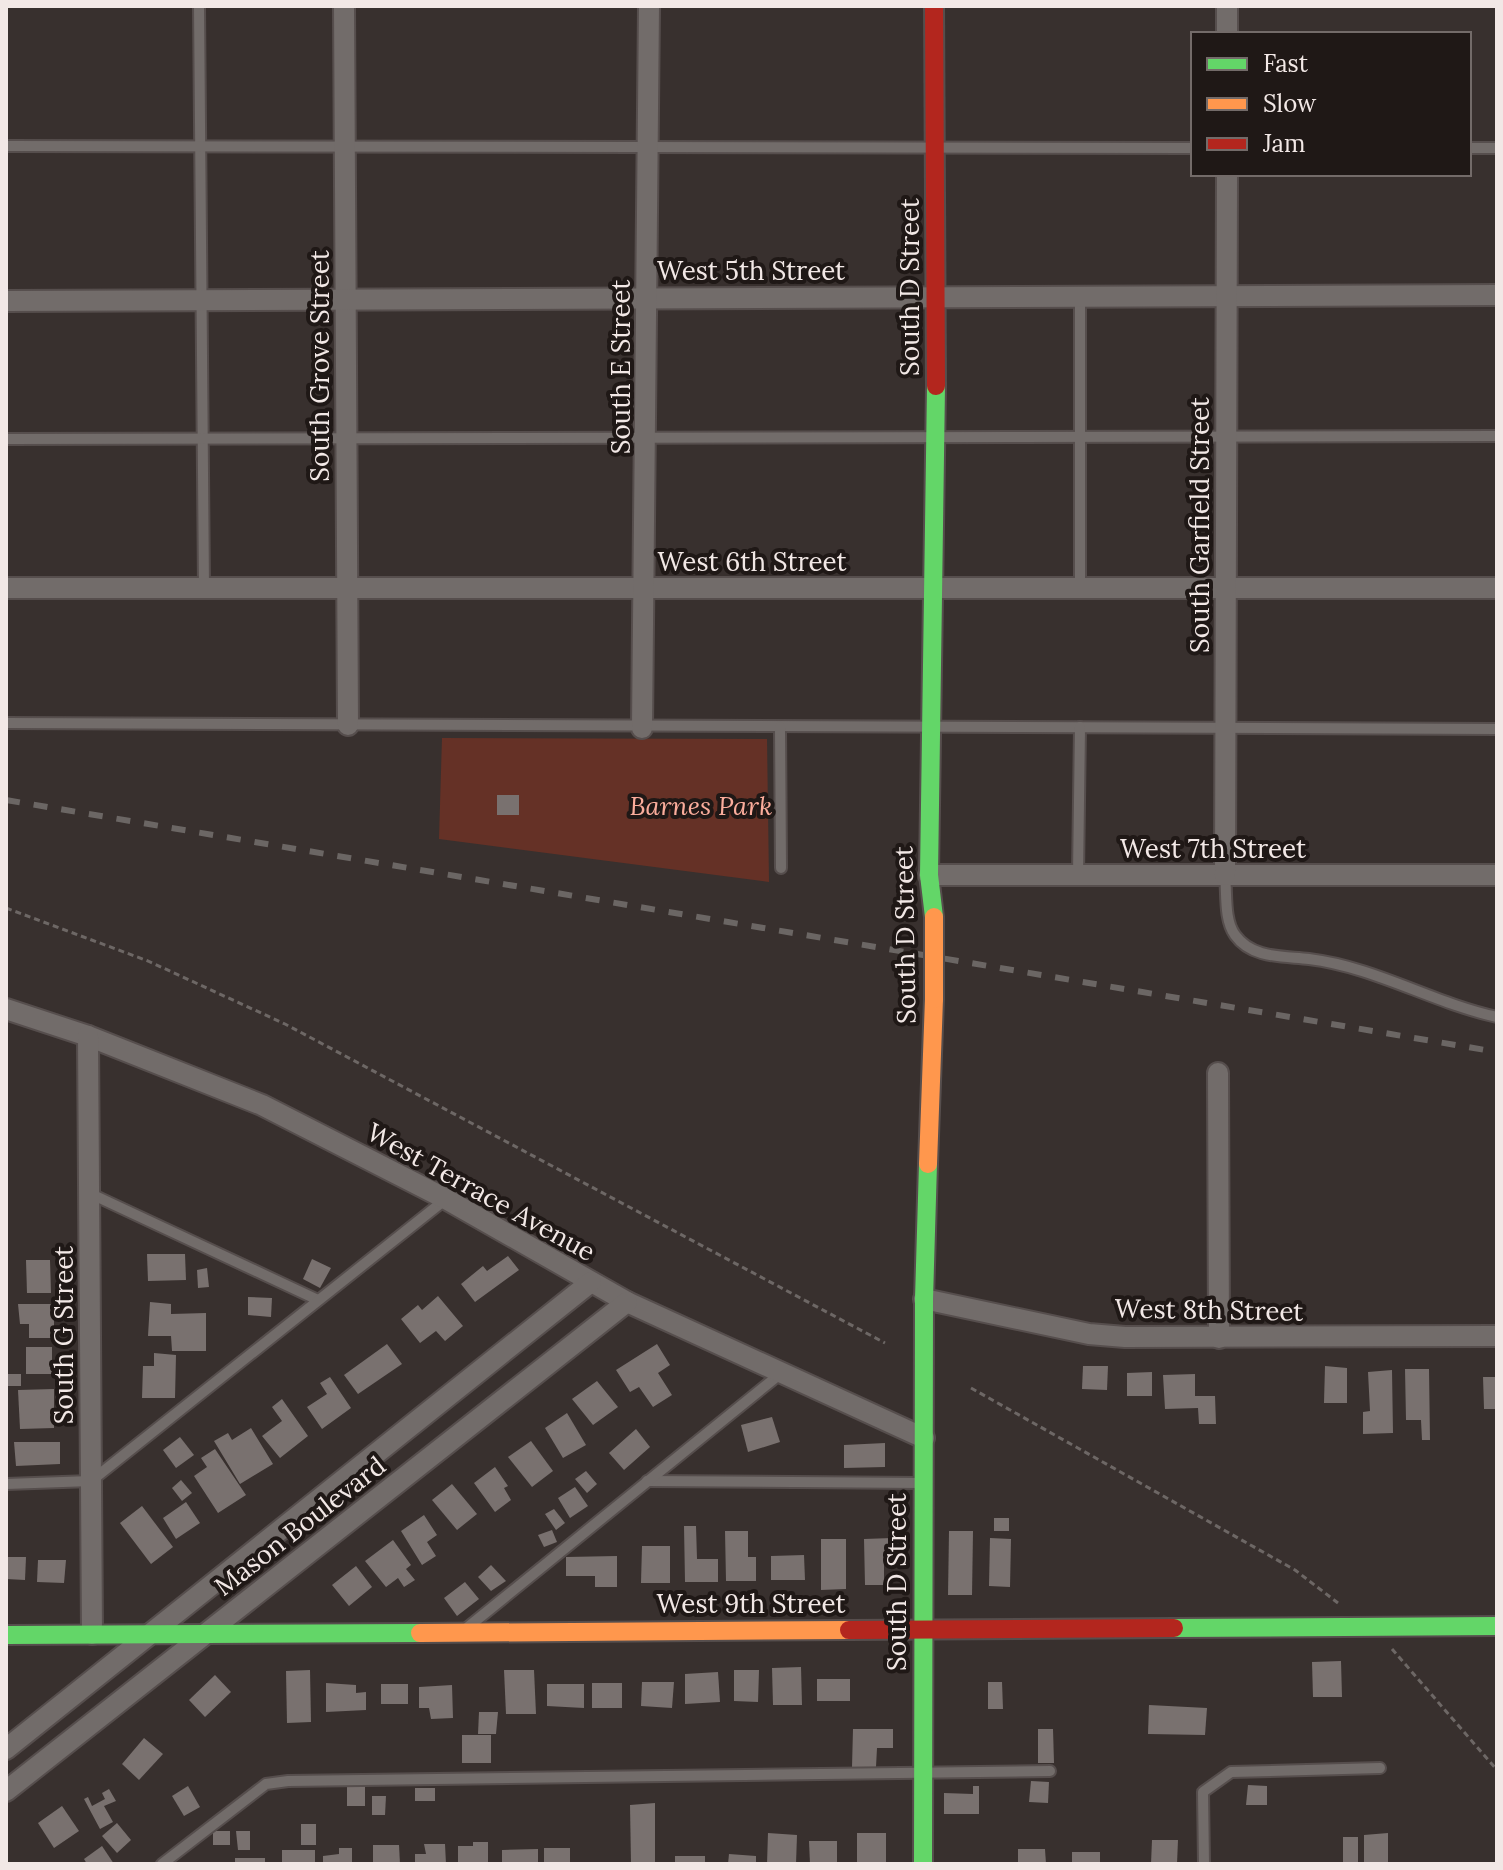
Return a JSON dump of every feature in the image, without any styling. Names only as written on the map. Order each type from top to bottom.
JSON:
[{"type":"street","name":"South Grove Street","points":[[344,6],[348,725]]},
{"type":"street","name":"South E Street","points":[[642,728],[649,6]]},
{"type":"street","name":"South D Street","points":[[923,1864],[924,1299],[934,999],[934,917],[929,875],[937,296],[934,6]]},
{"type":"street","points":[[1227,6],[1227,32]]},
{"type":"street","name":"South Garfield Street","points":[[1225,875],[1227,176]]},
{"type":"street","name":"West 5th Street","points":[[6,301],[1497,295]]},
{"type":"street","name":"West 6th Street","points":[[6,588],[1497,588]]},
{"type":"street","name":"West 7th Street","points":[[929,875],[1497,875]]},
{"type":"street","name":"West Terrace Avenue","points":[[6,1009],[88,1036],[262,1105],[446,1199],[627,1302],[924,1438]]},
{"type":"street","name":"South G Street","points":[[88,1036],[92,1634]]},
{"type":"street","points":[[1218,1073],[1219,1338]]},
{"type":"street","name":"Mason Boulevard","points":[[6,1749],[591,1282]]},
{"type":"street","name":"West 8th Street","points":[[924,1299],[1089,1334],[1219,1338],[1497,1336]]},
{"type":"street","name":"Mason Boulevard","points":[[6,1791],[627,1302]]},
{"type":"street","name":"West 9th Street","points":[[6,1635],[1497,1626]]},
{"type":"lane","points":[[199,6],[204,588]]},
{"type":"lane","points":[[6,146],[201,144],[936,150],[1191,148]]},
{"type":"lane","points":[[1471,148],[1497,148]]},
{"type":"lane","points":[[1080,296],[1080,588]]},
{"type":"lane","points":[[6,439],[646,441],[1226,434],[1497,436]]},
{"type":"lane","points":[[6,723],[642,728],[1497,729]]},
{"type":"lane","points":[[780,727],[781,868]]},
{"type":"lane","points":[[1078,875],[1080,727]]},
{"type":"lane","points":[[1225,875],[1228,920],[1236,936],[1251,949],[1272,957],[1314,959],[1365,972],[1497,1017]]},
{"type":"lane","points":[[89,1193],[318,1300]]},
{"type":"lane","points":[[6,1484],[91,1481],[446,1199]]},
{"type":"lane","points":[[461,1633],[780,1374]]},
{"type":"lane","points":[[647,1481],[924,1483]]},
{"type":"lane","points":[[1204,1864],[1203,1792],[1231,1772],[1380,1768]]},
{"type":"lane","points":[[162,1864],[266,1784],[288,1781],[1050,1771]]},
{"type":"path","points":[[6,908],[148,961],[285,1024],[885,1343]]},
{"type":"path","points":[[971,1388],[1295,1570],[1369,1627],[1497,1770]]},
{"type":"green space","name":"Barnes Park","points":[[442,738],[767,739],[769,882],[439,839]]},
{"type":"building","points":[[497,795],[519,795],[519,815],[497,815]]},
{"type":"building","points":[[147,1254],[185,1254],[186,1280],[148,1281]]},
{"type":"building","points":[[508,1256],[519,1270],[475,1302],[461,1284],[483,1266],[487,1271]]},
{"type":"building","points":[[312,1259],[331,1268],[320,1288],[303,1279]]},
{"type":"building","points":[[26,1260],[50,1260],[51,1293],[27,1293]]},
{"type":"building","points":[[207,1268],[209,1287],[198,1288],[197,1270]]},
{"type":"building","points":[[438,1296],[463,1326],[445,1341],[436,1331],[420,1343],[401,1319],[418,1305],[422,1310]]},
{"type":"building","points":[[248,1297],[272,1298],[271,1317],[248,1315]]},
{"type":"building","points":[[150,1302],[171,1304],[171,1314],[206,1313],[206,1351],[172,1351],[171,1336],[148,1336]]},
{"type":"building","points":[[18,1304],[54,1304],[54,1338],[29,1338],[29,1324],[20,1324]]},
{"type":"building","points":[[387,1344],[402,1364],[358,1394],[344,1375]]},
{"type":"building","points":[[657,1344],[670,1365],[658,1373],[672,1395],[653,1407],[639,1387],[630,1392],[616,1370]]},
{"type":"building","points":[[26,1347],[52,1347],[52,1374],[26,1374]]},
{"type":"building","points":[[154,1353],[176,1355],[175,1398],[142,1398],[143,1366],[154,1366]]},
{"type":"building","points":[[1083,1366],[1108,1366],[1107,1390],[1082,1389]]},
{"type":"building","points":[[1325,1366],[1347,1368],[1347,1403],[1324,1403]]},
{"type":"building","points":[[1405,1369],[1429,1369],[1430,1440],[1422,1440],[1421,1420],[1406,1420]]},
{"type":"building","points":[[1392,1370],[1393,1433],[1363,1434],[1363,1412],[1370,1411],[1368,1372]]},
{"type":"building","points":[[1152,1372],[1152,1396],[1127,1396],[1127,1373]]},
{"type":"building","points":[[6,1374],[21,1374],[21,1386],[6,1386]]},
{"type":"building","points":[[1195,1374],[1195,1396],[1215,1396],[1216,1424],[1199,1424],[1198,1408],[1165,1409],[1163,1375]]},
{"type":"building","points":[[330,1377],[351,1408],[322,1429],[307,1407],[327,1394],[320,1383]]},
{"type":"building","points":[[1483,1377],[1497,1377],[1497,1409],[1484,1409]]},
{"type":"building","points":[[597,1381],[618,1407],[593,1425],[572,1399]]},
{"type":"building","points":[[54,1389],[54,1428],[20,1429],[18,1390]]},
{"type":"building","points":[[282,1399],[308,1436],[280,1458],[262,1436],[282,1421],[272,1407]]},
{"type":"building","points":[[567,1413],[586,1445],[563,1458],[545,1428]]},
{"type":"building","points":[[772,1417],[780,1442],[748,1452],[741,1425]]},
{"type":"building","points":[[251,1428],[273,1464],[240,1484],[214,1441],[228,1433],[232,1440]]},
{"type":"building","points":[[636,1429],[650,1447],[624,1470],[609,1453]]},
{"type":"building","points":[[180,1437],[194,1455],[176,1468],[163,1450]]},
{"type":"building","points":[[531,1441],[553,1471],[532,1487],[508,1457]]},
{"type":"building","points":[[14,1442],[60,1442],[60,1464],[16,1466]]},
{"type":"building","points":[[885,1443],[885,1467],[844,1468],[844,1445]]},
{"type":"building","points":[[215,1449],[246,1495],[218,1513],[194,1476],[207,1467],[201,1458]]},
{"type":"building","points":[[495,1467],[508,1486],[504,1488],[511,1500],[495,1512],[474,1483]]},
{"type":"building","points":[[586,1471],[597,1484],[587,1493],[575,1479]]},
{"type":"building","points":[[181,1480],[192,1493],[182,1501],[172,1488]]},
{"type":"building","points":[[452,1484],[477,1514],[457,1530],[432,1500]]},
{"type":"building","points":[[575,1487],[588,1506],[570,1518],[558,1498]]},
{"type":"building","points":[[186,1502],[200,1523],[176,1539],[163,1518]]},
{"type":"building","points":[[142,1506],[173,1547],[151,1564],[120,1523]]},
{"type":"building","points":[[554,1509],[565,1523],[556,1530],[545,1514]]},
{"type":"building","points":[[424,1515],[437,1535],[427,1542],[436,1556],[422,1565],[401,1531]]},
{"type":"building","points":[[994,1518],[1009,1518],[1009,1531],[994,1531]]},
{"type":"building","points":[[684,1526],[696,1526],[697,1559],[718,1559],[718,1582],[685,1582]]},
{"type":"building","points":[[552,1530],[557,1542],[544,1547],[538,1535]]},
{"type":"building","points":[[725,1531],[748,1531],[748,1557],[756,1557],[756,1581],[726,1581]]},
{"type":"building","points":[[949,1531],[973,1531],[972,1595],[948,1595]]},
{"type":"building","points":[[892,1538],[892,1555],[884,1555],[884,1585],[865,1585],[864,1539]]},
{"type":"building","points":[[990,1538],[1011,1539],[1010,1587],[989,1586]]},
{"type":"building","points":[[821,1539],[846,1539],[846,1589],[821,1590]]},
{"type":"building","points":[[393,1540],[411,1565],[406,1569],[415,1580],[404,1587],[398,1578],[386,1587],[365,1561]]},
{"type":"building","points":[[642,1546],[670,1546],[670,1583],[641,1583]]},
{"type":"building","points":[[804,1555],[805,1580],[771,1580],[771,1556]]},
{"type":"building","points":[[617,1556],[617,1587],[595,1587],[595,1576],[566,1576],[566,1557]]},
{"type":"building","points":[[6,1557],[26,1557],[25,1580],[6,1579]]},
{"type":"building","points":[[38,1560],[66,1560],[64,1583],[37,1582]]},
{"type":"building","points":[[491,1565],[506,1581],[491,1591],[478,1577]]},
{"type":"building","points":[[356,1566],[372,1587],[349,1606],[332,1585]]},
{"type":"building","points":[[465,1582],[479,1599],[457,1616],[444,1598]]},
{"type":"building","points":[[1341,1661],[1342,1697],[1313,1697],[1312,1662]]},
{"type":"building","points":[[801,1667],[802,1705],[773,1705],[772,1668]]},
{"type":"building","points":[[310,1670],[311,1722],[287,1723],[286,1671]]},
{"type":"building","points":[[504,1670],[534,1670],[536,1714],[506,1714]]},
{"type":"building","points":[[734,1670],[759,1670],[758,1702],[734,1701]]},
{"type":"building","points":[[718,1672],[720,1702],[685,1704],[685,1674]]},
{"type":"building","points":[[215,1675],[231,1692],[205,1717],[189,1700]]},
{"type":"building","points":[[817,1679],[850,1679],[850,1701],[817,1701]]},
{"type":"building","points":[[642,1682],[674,1682],[672,1708],[641,1706]]},
{"type":"building","points":[[988,1682],[1002,1682],[1003,1709],[988,1709]]},
{"type":"building","points":[[326,1683],[356,1685],[356,1693],[366,1692],[366,1710],[326,1712]]},
{"type":"building","points":[[592,1683],[622,1683],[622,1708],[592,1708]]},
{"type":"building","points":[[381,1684],[408,1684],[408,1704],[381,1704]]},
{"type":"building","points":[[547,1684],[584,1684],[584,1708],[547,1706]]},
{"type":"building","points":[[452,1685],[453,1718],[431,1719],[429,1708],[419,1708],[419,1687]]},
{"type":"building","points":[[1149,1705],[1207,1708],[1205,1735],[1148,1734]]},
{"type":"building","points":[[479,1712],[498,1712],[496,1734],[478,1734]]},
{"type":"building","points":[[853,1729],[893,1729],[893,1748],[877,1748],[876,1767],[852,1767]]},
{"type":"building","points":[[1038,1729],[1053,1729],[1054,1763],[1038,1763]]},
{"type":"building","points":[[462,1735],[491,1735],[491,1763],[462,1763]]},
{"type":"building","points":[[144,1738],[163,1754],[139,1780],[122,1764]]},
{"type":"building","points":[[1031,1781],[1049,1782],[1048,1803],[1029,1802]]},
{"type":"building","points":[[1248,1785],[1267,1786],[1267,1805],[1246,1805]]},
{"type":"building","points":[[188,1786],[200,1807],[184,1816],[172,1796]]},
{"type":"building","points":[[347,1786],[365,1786],[365,1806],[347,1806]]},
{"type":"building","points":[[973,1786],[979,1786],[979,1814],[944,1814],[944,1793],[973,1794]]},
{"type":"building","points":[[415,1788],[435,1788],[435,1801],[415,1801]]},
{"type":"building","points":[[109,1789],[116,1801],[104,1806],[113,1822],[100,1829],[84,1799],[88,1797],[92,1806],[105,1799],[102,1793]]},
{"type":"building","points":[[372,1796],[386,1796],[385,1815],[372,1815]]},
{"type":"building","points":[[655,1803],[655,1864],[631,1864],[630,1805]]},
{"type":"building","points":[[62,1806],[79,1831],[54,1848],[38,1823]]},
{"type":"building","points":[[117,1823],[131,1840],[117,1853],[102,1836]]},
{"type":"building","points":[[301,1824],[316,1824],[316,1845],[301,1845]]},
{"type":"building","points":[[213,1831],[230,1831],[230,1845],[213,1845]]},
{"type":"building","points":[[236,1831],[250,1831],[250,1850],[238,1850]]},
{"type":"building","points":[[768,1833],[797,1835],[796,1864],[767,1864]]},
{"type":"building","points":[[857,1833],[886,1833],[886,1864],[857,1864]]},
{"type":"building","points":[[1388,1833],[1388,1864],[1364,1863],[1364,1835]]},
{"type":"building","points":[[1343,1837],[1358,1837],[1358,1864],[1343,1864]]},
{"type":"building","points":[[1152,1840],[1178,1840],[1177,1864],[1151,1864]]},
{"type":"building","points":[[809,1841],[837,1841],[837,1864],[810,1864]]},
{"type":"building","points":[[473,1842],[488,1842],[488,1864],[458,1864],[458,1846],[473,1846]]},
{"type":"building","points":[[424,1844],[445,1844],[446,1864],[415,1864],[415,1854],[426,1854]]},
{"type":"building","points":[[373,1845],[399,1845],[400,1864],[373,1864]]},
{"type":"building","points":[[102,1846],[114,1864],[87,1864],[84,1859]]},
{"type":"building","points":[[339,1848],[352,1848],[352,1864],[323,1864],[323,1856],[339,1854]]},
{"type":"building","points":[[544,1848],[570,1848],[570,1864],[544,1864]]},
{"type":"building","points":[[538,1849],[538,1864],[502,1864],[502,1850]]},
{"type":"building","points":[[1018,1849],[1045,1849],[1046,1864],[1018,1864]]},
{"type":"building","points":[[282,1850],[315,1850],[315,1864],[282,1864]]},
{"type":"building","points":[[1072,1852],[1100,1852],[1100,1864],[1072,1864]]},
{"type":"building","points":[[729,1854],[756,1856],[756,1864],[728,1864]]},
{"type":"building","points":[[675,1856],[705,1856],[705,1864],[675,1864]]},
{"type":"building","points":[[235,1858],[265,1858],[265,1864],[235,1864]]},
{"type":"railway","points":[[6,800],[1497,1052]]},
{"type":"traffic: fast","points":[[934,917],[929,875],[936,386]]},
{"type":"traffic: fast","points":[[923,1864],[924,1299],[928,1164]]},
{"type":"traffic: fast","points":[[1174,1628],[1497,1626]]},
{"type":"traffic: fast","points":[[6,1635],[420,1633]]},
{"type":"traffic: slow","points":[[934,917],[934,999]]},
{"type":"traffic: slow","points":[[928,1164],[934,999]]},
{"type":"traffic: slow","points":[[420,1633],[849,1630]]},
{"type":"traffic: jam","points":[[934,6],[936,386]]},
{"type":"traffic: jam","points":[[849,1630],[1174,1628]]}]
